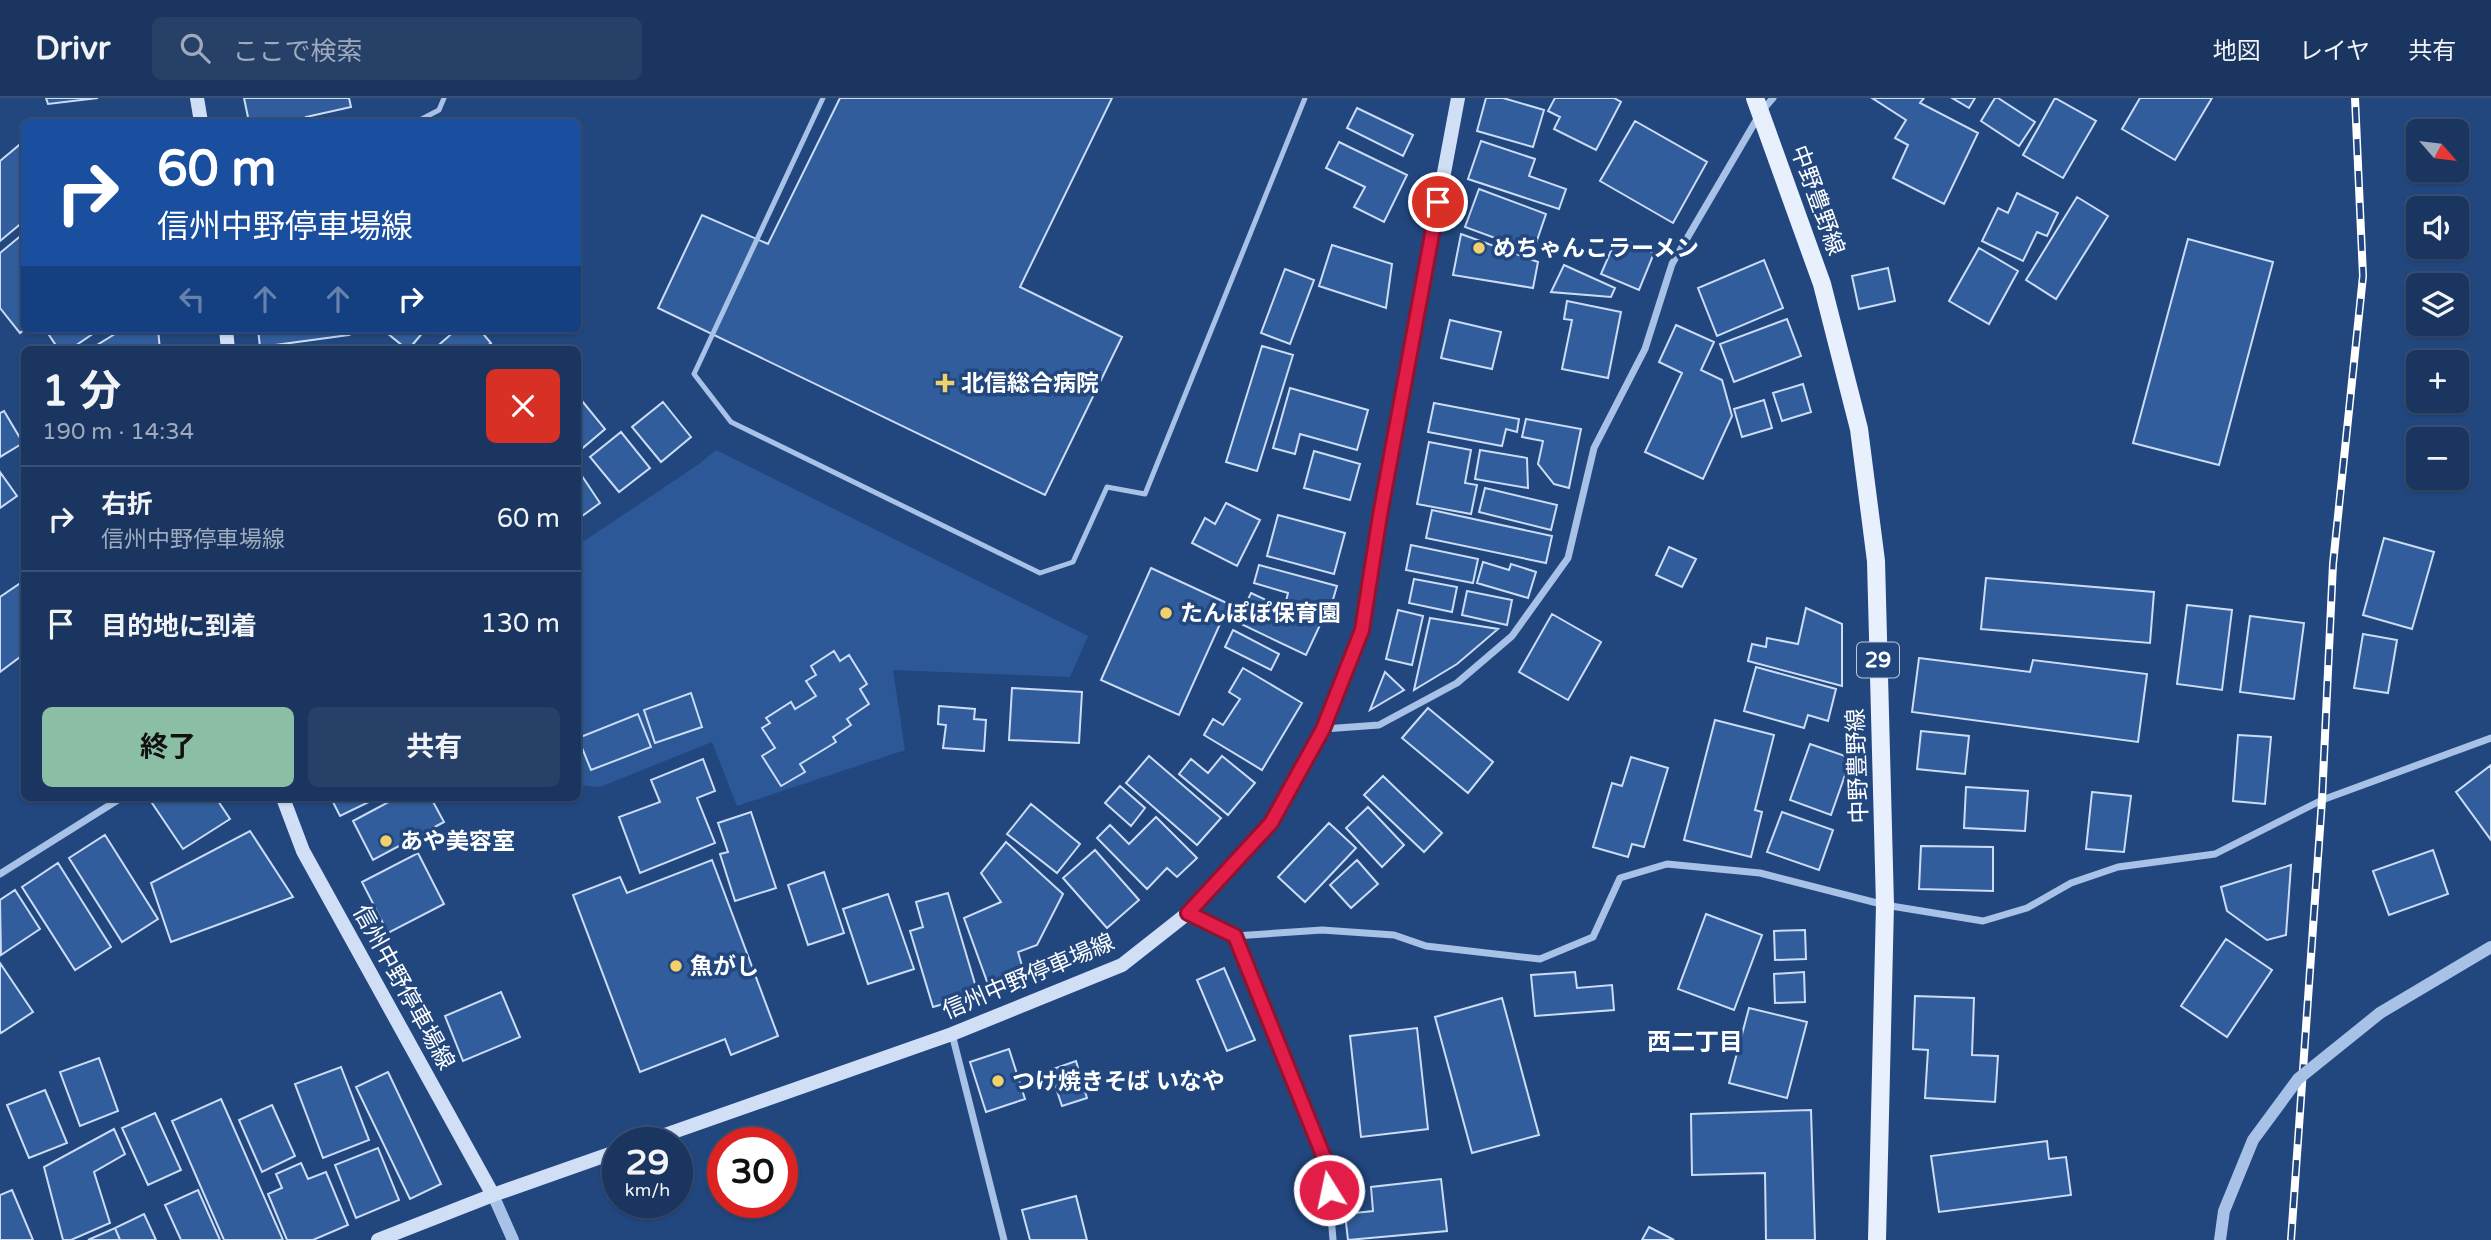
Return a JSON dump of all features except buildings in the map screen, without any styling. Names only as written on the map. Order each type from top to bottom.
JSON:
[{"type":"main road","points":[[197,98],[200,119]]},
{"type":"main road","name":"信州中野停車場線","points":[[688,1127],[952,1034],[1122,965],[1188,913],[1271,823],[1323,729],[1362,630],[1380,515],[1458,98]]},
{"type":"main road","name":"中野豊野線","points":[[1758,105],[1822,284],[1859,429],[1876,561],[1885,905],[1877,1240]]},
{"type":"main road","name":"信州中野停車場線","points":[[284,801],[303,851],[493,1195]]},
{"type":"main road","points":[[378,1240],[602,1157]]},
{"type":"street","points":[[1323,729],[1379,725],[1457,683],[1512,636],[1568,558],[1594,448],[1645,349],[1672,264],[1758,105],[1773,98]]},
{"type":"street","points":[[1188,913],[1235,936],[1322,930],[1394,935],[1426,946],[1540,960],[1593,937],[1620,877],[1667,864],[1760,873],[1885,905],[1983,921],[2027,908],[2071,883],[2118,867],[2215,853],[2322,800],[2491,738]]},
{"type":"street","points":[[0,874],[116,801]]},
{"type":"street","points":[[1235,936],[1327,1165],[1333,1240]]},
{"type":"street","points":[[2220,1240],[2224,1211],[2253,1140],[2298,1079],[2380,1013],[2491,947]]},
{"type":"street","points":[[952,1034],[1004,1240]]},
{"type":"street","points":[[493,1195],[513,1240]]},
{"type":"lane","points":[[422,119],[439,110],[444,98]]},
{"type":"lane","points":[[823,98],[694,374],[731,422],[1040,573],[1073,562],[1107,487],[1145,494],[1305,98]]},
{"type":"shaded area","points":[[716,450],[1088,636],[1070,677],[893,670],[905,750],[737,806],[712,742],[600,787],[581,785],[581,543]]},
{"type":"railway","points":[[2291,1240],[2322,800],[2333,564],[2363,276],[2355,98]]},
{"type":"place","name":"めちゃんこラーメン","points":[[1479,248]]},
{"type":"place","name":"北信総合病院","points":[[945,383]]},
{"type":"place","name":"たんぽぽ保育園","points":[[1166,613]]},
{"type":"place","name":"あや美容室","points":[[386,841]]},
{"type":"place","name":"魚がし","points":[[676,966]]},
{"type":"place","name":"つけ焼きそば いなや","points":[[998,1081]]},
{"type":"district","name":"西二丁目","points":[[1695,1042]]},
{"type":"route","points":[[1329,1190],[1327,1165],[1235,936],[1188,913],[1271,823],[1323,729],[1362,630],[1380,515],[1438,202]]}]
